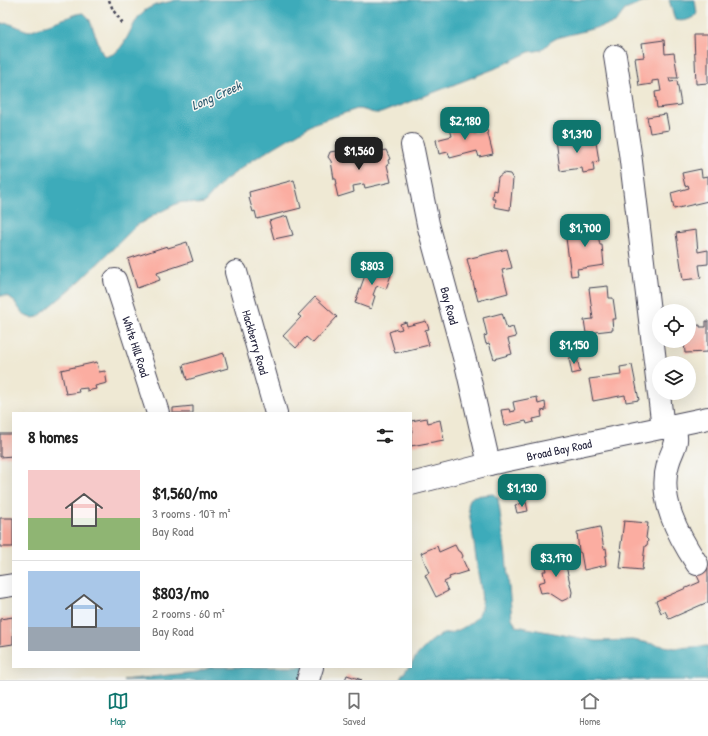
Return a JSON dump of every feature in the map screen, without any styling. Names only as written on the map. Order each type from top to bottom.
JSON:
[{"type":"street","points":[[615,56],[669,427],[677,434],[676,444],[668,463],[665,479],[666,494],[672,517],[683,544],[697,564]]},
{"type":"street","name":"Bay Road","points":[[412,145],[428,224],[467,368],[489,464]]},
{"type":"street","name":"Hackberry Road","points":[[236,272],[276,412]]},
{"type":"street","name":"White Hill Road","points":[[115,280],[158,412]]},
{"type":"street","name":"Broad Bay Road","points":[[412,484],[489,464],[708,418]]},
{"type":"street","points":[[0,587],[12,585]]},
{"type":"street","points":[[308,680],[312,668]]},
{"type":"path","points":[[109,0],[113,10],[123,24]]},
{"type":"water","name":"Long Creek","points":[[177,0],[649,0],[625,10],[615,23],[557,38],[550,42],[542,50],[529,52],[494,69],[381,113],[357,109],[315,123],[251,161],[224,181],[204,203],[178,203],[136,226],[79,282],[38,317],[31,318],[26,316],[11,298],[0,296],[0,24],[11,24],[29,31],[77,14],[84,13],[89,18],[102,53],[105,56],[112,55],[122,46],[136,20],[143,12],[157,5]]},
{"type":"water","points":[[669,0],[695,0],[697,14],[687,20],[675,20]]},
{"type":"water","points":[[493,494],[498,498],[512,618],[516,626],[596,641],[632,640],[675,648],[708,646],[708,680],[400,680],[407,668],[412,668],[414,659],[431,641],[441,635],[461,629],[477,617],[481,609],[481,591],[468,506],[470,499],[474,496]]},
{"type":"water","points":[[208,668],[306,668],[301,680],[123,680],[197,672]]},
{"type":"building","points":[[694,35],[708,35],[708,83],[696,84]]},
{"type":"building","points":[[664,40],[665,54],[674,53],[678,78],[669,78],[670,82],[677,81],[681,105],[657,108],[655,92],[661,91],[659,80],[652,81],[652,84],[639,86],[635,58],[644,57],[642,43]]},
{"type":"building","points":[[666,114],[669,130],[650,133],[647,117]]},
{"type":"building","points":[[470,120],[474,133],[487,130],[493,154],[479,157],[477,151],[450,158],[448,152],[439,154],[436,140],[452,136],[449,125]]},
{"type":"building","points":[[595,136],[599,161],[593,162],[594,171],[583,173],[582,168],[560,171],[556,140],[572,137],[572,140]]},
{"type":"building","points":[[386,150],[390,159],[388,160],[389,164],[387,165],[391,182],[365,188],[364,184],[353,186],[354,192],[338,197],[335,184],[337,184],[336,179],[334,179],[331,161],[328,157],[330,152],[336,151],[353,161],[371,157],[370,153]]},
{"type":"building","points":[[701,169],[702,177],[708,176],[708,201],[674,209],[671,193],[689,188],[688,185],[685,186],[682,173]]},
{"type":"building","points":[[503,173],[510,174],[513,179],[510,210],[494,207],[495,198],[492,198],[493,190],[496,191],[498,177]]},
{"type":"building","points":[[294,180],[301,208],[257,219],[255,211],[253,212],[249,192]]},
{"type":"building","points":[[287,216],[293,235],[274,239],[269,221]]},
{"type":"building","points":[[595,220],[600,245],[602,245],[604,265],[577,269],[578,275],[571,276],[566,238],[578,236],[576,223]]},
{"type":"building","points":[[696,230],[698,252],[708,250],[708,264],[699,265],[701,278],[683,280],[676,233]]},
{"type":"building","points":[[187,242],[193,261],[157,273],[160,280],[137,288],[128,259],[167,246],[168,248]]},
{"type":"building","points":[[507,249],[512,268],[502,270],[508,293],[478,301],[467,259]]},
{"type":"building","points":[[368,267],[373,269],[373,267],[391,275],[386,289],[378,286],[376,287],[371,309],[355,303]]},
{"type":"building","points":[[608,286],[609,298],[613,298],[616,319],[612,319],[613,330],[586,333],[584,320],[593,319],[589,288]]},
{"type":"building","points":[[315,297],[337,317],[313,343],[306,337],[296,348],[283,336],[301,317],[298,315]]},
{"type":"building","points":[[502,313],[507,329],[513,327],[516,337],[508,339],[512,354],[494,359],[489,343],[486,344],[484,336],[487,335],[483,318]]},
{"type":"building","points":[[426,321],[429,329],[425,330],[429,345],[395,353],[389,332],[402,329],[400,324],[406,322],[407,326]]},
{"type":"building","points":[[706,321],[708,321],[708,352],[685,353],[685,348],[696,348],[696,325],[706,327]]},
{"type":"building","points":[[224,353],[228,368],[187,380],[183,365]]},
{"type":"building","points":[[577,357],[580,372],[572,374],[569,358]]},
{"type":"building","points":[[97,362],[99,372],[105,371],[107,383],[95,386],[96,389],[87,391],[87,388],[78,389],[79,392],[66,394],[61,370]]},
{"type":"building","points":[[632,365],[639,400],[626,402],[625,395],[593,401],[589,379],[621,375],[620,367]]},
{"type":"building","points":[[537,397],[538,404],[545,402],[546,410],[541,411],[542,417],[533,419],[534,422],[527,424],[526,421],[504,426],[501,410],[509,409],[510,412],[515,411],[513,402]]},
{"type":"building","points":[[193,406],[193,412],[173,412],[173,408]]},
{"type":"building","points":[[427,418],[428,423],[440,420],[444,440],[412,446],[412,421]]},
{"type":"building","points":[[0,434],[12,434],[12,456],[0,457]]},
{"type":"building","points":[[526,502],[528,511],[517,513],[515,505]]},
{"type":"building","points":[[0,518],[12,518],[12,547],[0,547]]},
{"type":"building","points":[[624,521],[648,523],[646,538],[648,540],[647,545],[645,546],[642,570],[620,568],[622,551],[620,551]]},
{"type":"building","points":[[600,527],[604,549],[606,548],[606,565],[584,570],[581,553],[579,552],[577,532]]},
{"type":"building","points":[[455,545],[463,556],[462,558],[468,571],[449,577],[450,579],[444,582],[448,591],[436,597],[425,575],[429,573],[421,553],[437,546],[439,552]]},
{"type":"building","points":[[563,553],[572,592],[571,597],[562,601],[548,592],[541,593],[538,583],[545,581],[543,571],[546,571],[543,557]]},
{"type":"building","points":[[708,563],[708,602],[669,619],[665,611],[661,613],[656,601],[700,582],[694,569]]},
{"type":"building","points":[[12,617],[12,644],[0,646],[0,619]]},
{"type":"building","points":[[347,675],[362,680],[345,680]]}]
